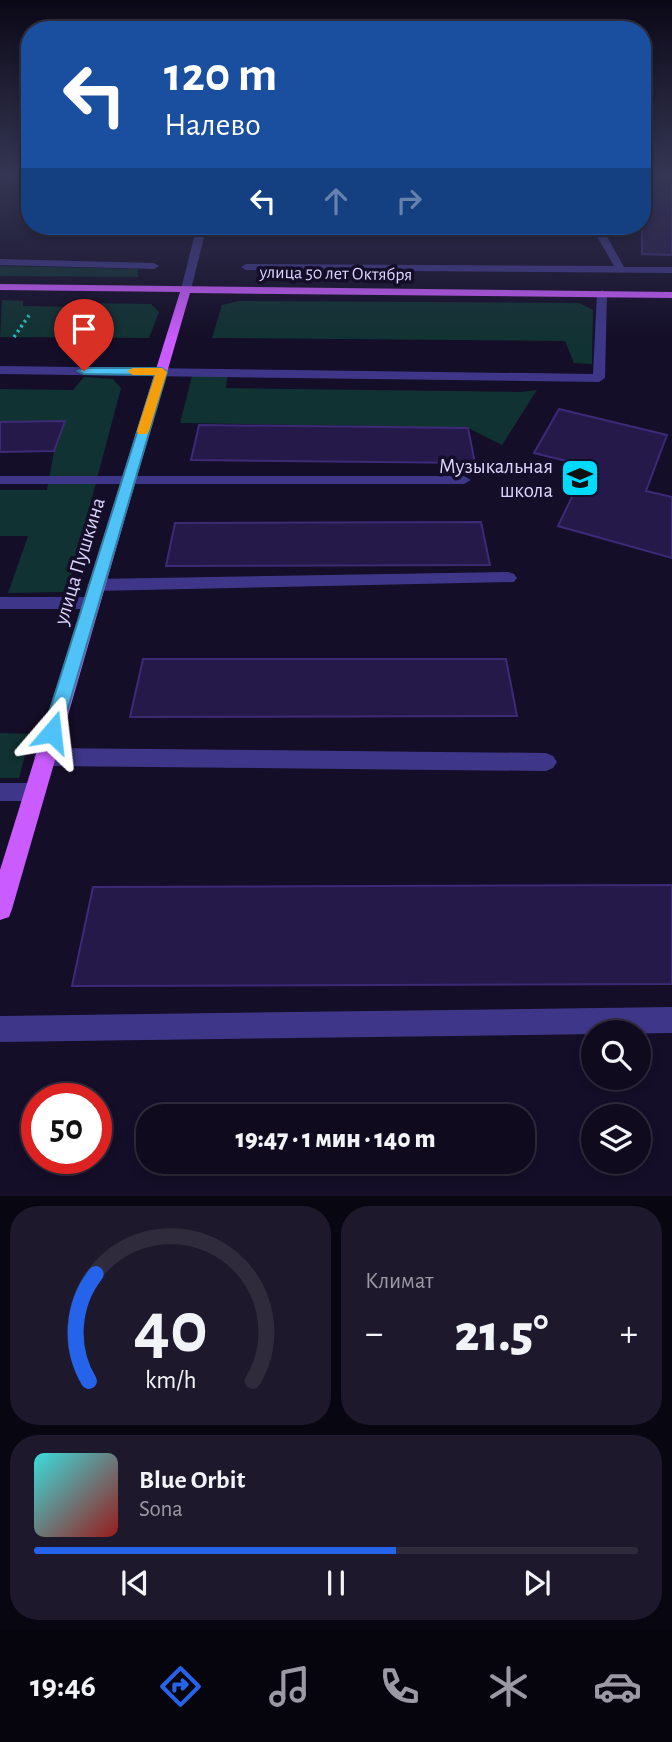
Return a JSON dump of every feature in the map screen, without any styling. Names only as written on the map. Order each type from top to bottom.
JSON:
[{"type":"main road","name":"улица 50 лет Октября","points":[[0,287],[672,295]]},
{"type":"main road","name":"улица Пушкина","points":[[0,909],[186,289]]},
{"type":"street","name":"улица Пушкина","points":[[186,289],[199,235]]},
{"type":"street","points":[[601,235],[621,270]]},
{"type":"street","points":[[0,262],[154,266]]},
{"type":"street","points":[[246,267],[672,270]]},
{"type":"street","points":[[0,370],[599,378],[602,293]]},
{"type":"street","points":[[0,480],[128,478],[464,481]]},
{"type":"street","points":[[96,585],[508,578]]},
{"type":"street","points":[[0,603],[90,603]]},
{"type":"street","points":[[44,757],[97,760],[546,762]]},
{"type":"street","points":[[0,792],[35,792]]},
{"type":"street","points":[[0,1029],[672,1020]]},
{"type":"path","points":[[14,337],[30,314]]},
{"type":"green space","points":[[0,266],[138,269],[138,277],[0,276]]},
{"type":"green space","points":[[2,300],[23,301],[23,306],[151,304],[159,312],[149,338],[0,337]]},
{"type":"green space","points":[[238,301],[579,303],[593,310],[592,364],[574,363],[565,341],[212,338],[222,305]]},
{"type":"green space","points":[[193,372],[228,372],[226,388],[520,392],[537,390],[502,445],[468,428],[180,423]]},
{"type":"green space","points":[[84,377],[113,379],[121,388],[67,592],[8,593],[28,536],[0,536],[0,490],[47,490],[54,451],[65,422],[0,422],[0,389],[73,390]]},
{"type":"green space","points":[[0,733],[31,734],[19,778],[0,778]]},
{"type":"building","points":[[651,228],[672,228],[672,255],[642,254],[642,235],[651,235]]},
{"type":"building","points":[[559,409],[667,435],[646,491],[672,497],[672,558],[558,526],[587,466],[534,453]]},
{"type":"building","points":[[65,421],[54,451],[0,452],[0,422]]},
{"type":"building","points":[[199,425],[468,428],[475,463],[191,460]]},
{"type":"building","points":[[481,522],[490,565],[166,566],[175,523]]},
{"type":"building","points":[[143,659],[506,659],[517,716],[130,717]]},
{"type":"building","points":[[672,885],[672,984],[72,986],[93,887]]},
{"type":"slow traffic","points":[[133,371],[162,372],[143,431]]},
{"type":"place","name":"Музыкальная школа","points":[[580,478]]},
{"type":"route","points":[[52,732],[162,372],[84,371]]}]
